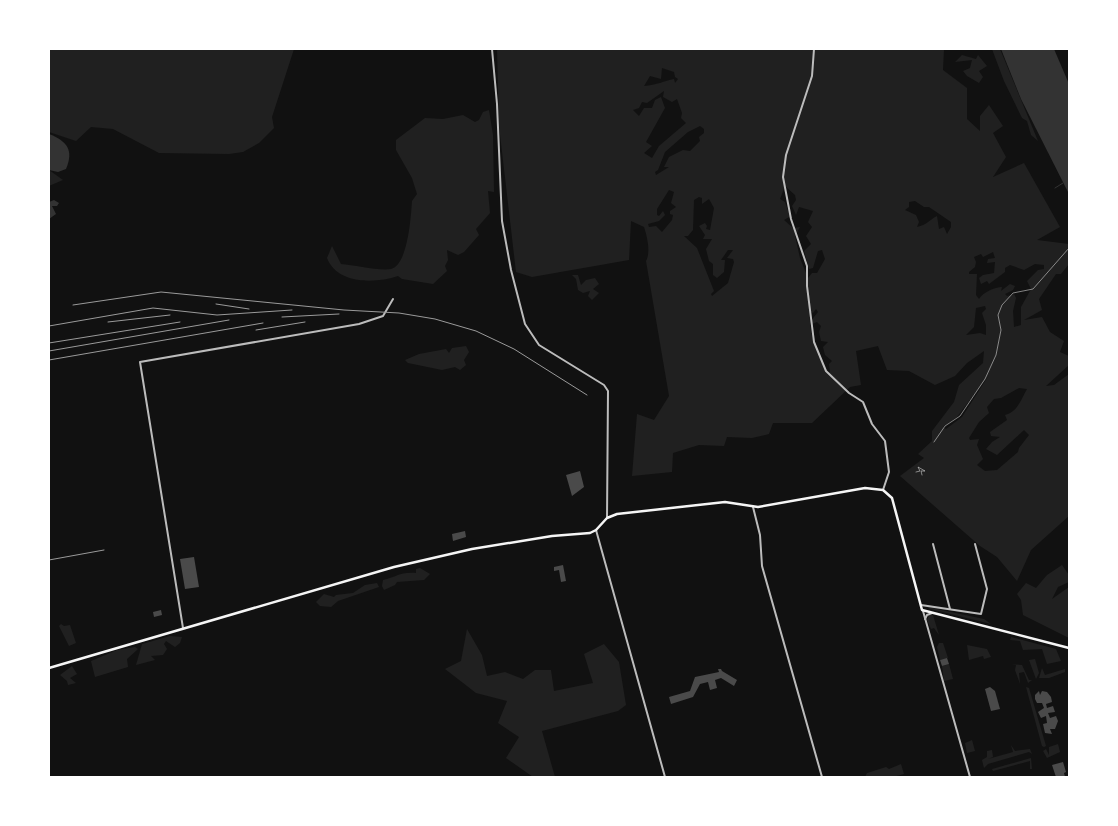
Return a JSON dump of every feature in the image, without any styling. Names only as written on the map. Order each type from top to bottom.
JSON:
[{"type":"main road","points":[[49,668],[394,567],[472,549],[552,536],[585,534],[596,530],[607,518],[629,512],[732,502],[753,507],[857,488],[883,490],[892,498],[922,610],[1069,648]]},
{"type":"street","points":[[492,49],[497,104],[502,222],[511,270],[530,334],[539,345],[604,385],[608,391],[607,518]]},
{"type":"street","points":[[814,49],[812,76],[786,156],[783,177],[791,219],[807,266],[807,286],[814,342],[826,371],[849,393],[863,402],[872,424],[885,441],[889,472],[883,490]]},
{"type":"street","points":[[183,628],[140,362],[359,324],[383,316],[393,299]]},
{"type":"street","points":[[753,507],[760,535],[762,566],[822,777]]},
{"type":"street","points":[[596,530],[665,777]]},
{"type":"street","points":[[933,544],[950,609]]},
{"type":"street","points":[[921,604],[979,615],[982,613],[987,589],[975,544]]},
{"type":"street","points":[[922,610],[970,777]]},
{"type":"street","points":[[925,619],[927,614],[933,613]]},
{"type":"path","points":[[934,442],[945,426],[960,416],[985,379],[996,355],[1001,330],[998,315],[1002,305],[1013,293],[1033,290],[1069,248]]},
{"type":"path","points":[[916,472],[920,470],[918,467],[925,471],[921,471],[922,475]]},
{"type":"shaded area","points":[[49,49],[294,49],[272,117],[274,128],[259,143],[243,152],[229,154],[159,153],[113,129],[91,127],[76,141],[49,132]]},
{"type":"shaded area","points":[[497,49],[944,49],[943,70],[967,88],[967,119],[980,131],[980,116],[989,105],[1003,126],[993,133],[1006,157],[993,177],[1024,163],[1060,227],[1037,240],[1069,244],[1069,264],[1061,274],[1056,274],[1039,299],[1042,310],[1024,320],[1042,317],[1050,332],[1064,341],[1060,352],[1069,356],[1069,365],[1046,386],[1054,385],[1069,374],[1069,516],[1031,550],[1017,581],[997,557],[980,546],[900,476],[924,458],[918,454],[932,441],[932,431],[954,402],[959,385],[983,363],[984,351],[967,363],[955,376],[935,385],[909,371],[887,370],[878,346],[856,351],[861,385],[850,387],[812,423],[773,423],[769,434],[752,438],[727,437],[724,446],[699,445],[673,453],[672,472],[632,476],[637,414],[654,420],[669,396],[646,261],[648,249],[644,227],[631,221],[629,260],[532,277],[516,272],[499,126]],"holes":[[[662,68],[674,72],[675,77],[678,79],[675,83],[674,79],[644,86],[650,76],[661,79]],[[664,91],[663,97],[672,102],[677,99],[682,113],[681,118],[686,123],[659,146],[652,158],[644,153],[652,146],[646,142],[665,108],[661,97],[655,100],[652,108],[644,108],[639,116],[633,110],[639,108],[642,102],[647,103]],[[700,126],[704,129],[704,133],[699,137],[700,141],[690,151],[683,150],[669,157],[664,167],[669,167],[656,175],[655,172],[658,170],[665,152],[688,132]],[[785,186],[795,195],[796,200],[792,206],[796,215],[799,207],[813,211],[808,222],[812,227],[806,236],[811,244],[804,251],[809,269],[813,268],[818,251],[822,250],[825,259],[817,273],[812,273],[808,278],[800,258],[795,236],[800,227],[793,228],[784,220],[789,217],[791,219],[785,202],[780,199]],[[669,190],[674,192],[671,203],[676,207],[670,211],[670,214],[673,215],[672,220],[662,232],[656,226],[649,227],[648,224],[659,221],[665,215],[663,211],[659,216],[657,215],[657,209]],[[699,197],[702,198],[702,204],[709,199],[714,208],[710,230],[706,229],[705,223],[699,226],[705,235],[703,239],[712,239],[706,249],[709,261],[713,264],[713,275],[717,278],[724,272],[725,260],[721,260],[728,250],[733,250],[727,258],[733,259],[734,262],[728,283],[712,296],[711,294],[714,291],[697,248],[684,236],[688,236],[693,230],[694,200]],[[915,201],[924,207],[929,207],[951,222],[951,227],[947,234],[944,227],[939,229],[937,216],[926,224],[917,227],[919,222],[916,215],[905,210],[909,207],[909,202]],[[993,252],[995,258],[988,259],[987,263],[995,262],[994,273],[983,275],[979,278],[981,284],[987,281],[989,284],[1005,272],[1005,268],[1010,265],[1024,270],[1035,264],[1044,265],[1044,269],[1038,270],[1027,281],[1031,289],[1021,307],[1021,325],[1014,327],[1013,311],[1016,298],[1014,294],[1007,296],[1005,294],[1013,290],[1015,286],[1010,284],[1001,291],[1002,287],[993,289],[983,294],[979,299],[976,295],[977,274],[969,274],[969,272],[975,267],[974,257],[981,254],[983,257]],[[985,306],[986,309],[982,313],[986,325],[986,335],[980,333],[966,335],[974,327],[976,308]],[[816,309],[818,312],[810,322],[810,311],[813,313]],[[810,322],[812,324],[817,322],[821,326],[819,332],[821,341],[828,342],[823,347],[825,355],[832,361],[829,364],[830,372],[827,373],[814,343]],[[989,375],[962,417],[946,429],[943,427],[957,417]],[[1019,388],[1027,389],[1016,408],[1005,415],[1007,420],[990,432],[991,436],[1000,437],[986,449],[997,455],[1024,430],[1029,435],[1018,452],[997,470],[985,471],[977,465],[983,459],[977,445],[979,439],[970,440],[969,438],[979,422],[989,413],[987,407],[994,399],[1001,398]]]},
{"type":"shaded area","points":[[992,49],[1000,49],[1038,141],[1031,135],[1027,121],[1022,118],[1004,81]]},
{"type":"shaded area","points":[[1001,49],[1054,49],[1069,84],[1069,194],[1021,99]]},
{"type":"shaded area","points":[[962,55],[976,59],[978,55],[987,66],[979,71],[983,77],[979,83],[967,76],[963,71],[970,68],[972,60],[955,62]]},
{"type":"shaded area","points":[[489,110],[493,135],[494,192],[488,191],[490,213],[476,229],[479,235],[464,252],[458,255],[447,250],[448,260],[445,266],[447,271],[433,284],[402,279],[398,276],[368,281],[357,280],[339,273],[332,267],[327,258],[332,246],[341,264],[373,269],[391,269],[397,266],[405,250],[412,201],[417,194],[412,178],[396,150],[396,140],[425,118],[443,119],[463,115],[475,122],[479,120],[483,112]]},
{"type":"shaded area","points":[[49,134],[64,143],[69,151],[66,169],[58,172],[49,170]]},
{"type":"shaded area","points":[[49,170],[63,180],[49,186]]},
{"type":"shaded area","points":[[54,200],[59,203],[57,206],[52,206],[56,214],[49,219],[49,202]]},
{"type":"shaded area","points":[[572,275],[578,275],[581,285],[586,280],[595,278],[599,284],[593,289],[599,293],[592,300],[588,296],[590,291],[583,293],[578,290],[576,279]]},
{"type":"shaded area","points":[[466,346],[469,352],[464,360],[466,365],[460,370],[455,367],[442,370],[408,363],[405,360],[419,354],[446,349],[449,353],[452,348]]},
{"type":"shaded area","points":[[1062,565],[1069,575],[1069,582],[1058,587],[1052,599],[1069,587],[1069,638],[1023,615],[1021,600],[1017,594],[1026,583],[1036,588],[1047,575]]},
{"type":"shaded area","points":[[420,568],[430,574],[424,580],[397,582],[395,585],[384,590],[382,586],[383,580],[402,574],[416,573],[416,569]]},
{"type":"shaded area","points":[[377,583],[379,587],[338,601],[331,607],[320,606],[316,602],[324,594],[334,597],[336,595],[353,593],[365,585]]},
{"type":"shaded area","points":[[927,607],[984,619],[991,624],[930,609]]},
{"type":"shaded area","points":[[929,615],[933,615],[939,635],[934,628],[931,629],[927,620]]},
{"type":"shaded area","points":[[61,624],[64,626],[70,625],[76,643],[69,646],[59,626]]},
{"type":"shaded area","points":[[467,629],[482,655],[487,676],[505,672],[523,679],[535,670],[551,670],[554,691],[593,683],[584,654],[604,644],[619,662],[626,705],[618,711],[542,731],[555,777],[533,777],[506,758],[519,737],[498,723],[507,701],[476,693],[445,669],[461,661]]},
{"type":"shaded area","points":[[170,636],[182,637],[180,643],[175,647],[166,641],[164,644],[167,649],[163,655],[151,656],[155,660],[136,665],[142,644]]},
{"type":"shaded area","points":[[1011,637],[1056,649],[1061,661],[1047,664],[1042,649],[1023,650],[1020,641],[1010,640]]},
{"type":"shaded area","points":[[939,643],[943,643],[948,658],[940,660],[937,647]]},
{"type":"shaded area","points":[[967,645],[987,649],[991,657],[984,659],[983,656],[969,660]]},
{"type":"shaded area","points":[[135,647],[138,649],[127,659],[128,667],[95,677],[91,661],[117,650]]},
{"type":"shaded area","points":[[1035,659],[1039,673],[1036,679],[1029,660]]},
{"type":"shaded area","points":[[949,664],[953,679],[944,681],[942,666]]},
{"type":"shaded area","points":[[1011,664],[1022,665],[1029,680],[1032,680],[1028,683],[1024,672],[1019,673],[1020,684],[1015,670],[1016,665]]},
{"type":"shaded area","points":[[72,666],[77,674],[70,678],[76,683],[68,685],[67,681],[60,675]]},
{"type":"shaded area","points":[[1042,668],[1045,675],[1065,669],[1065,672],[1049,678],[1039,678]]},
{"type":"shaded area","points":[[1026,687],[1029,688],[1046,746],[1044,747],[1042,746]]},
{"type":"shaded area","points":[[972,740],[975,751],[967,753],[965,743]]},
{"type":"shaded area","points":[[1058,744],[1060,752],[1047,758],[1043,751],[1046,749],[1049,755],[1049,747]]},
{"type":"shaded area","points":[[1011,745],[1015,751],[1030,749],[1032,754],[1029,752],[988,764],[984,768],[982,760],[987,757],[987,751],[992,750],[993,757],[988,759],[1013,752]]},
{"type":"shaded area","points":[[1031,758],[1032,769],[1030,769],[1030,761],[993,771],[992,769]]},
{"type":"shaded area","points":[[901,764],[904,774],[893,777],[865,777],[867,773],[886,767],[889,769]]},
{"type":"building","points":[[580,471],[584,487],[572,496],[566,475]]},
{"type":"building","points":[[465,531],[466,537],[453,541],[452,534]]},
{"type":"building","points":[[194,557],[199,587],[185,589],[180,559]]},
{"type":"building","points":[[563,565],[566,581],[561,582],[559,570],[554,571],[554,567]]},
{"type":"building","points":[[161,610],[162,615],[154,617],[153,612]]},
{"type":"building","points":[[947,658],[949,664],[942,666],[940,660]]},
{"type":"building","points":[[718,669],[721,669],[737,680],[734,686],[721,678],[715,680],[717,688],[710,690],[708,682],[700,684],[693,697],[671,704],[669,697],[690,691],[695,677],[719,672]]},
{"type":"building","points":[[990,687],[995,691],[1000,709],[991,711],[985,689]]},
{"type":"building","points":[[1039,691],[1040,695],[1042,691],[1047,692],[1051,697],[1052,702],[1046,704],[1047,708],[1053,706],[1055,712],[1048,713],[1050,718],[1056,716],[1058,721],[1055,729],[1050,729],[1052,734],[1045,733],[1043,724],[1047,723],[1046,716],[1041,718],[1038,712],[1044,708],[1042,703],[1037,703],[1035,699],[1035,695]]},
{"type":"building","points":[[1063,762],[1066,772],[1064,773],[1065,777],[1056,777],[1052,765]]},
{"type":"waterway","points":[[1055,188],[1063,183]]},
{"type":"railway","points":[[73,305],[161,292],[344,310],[399,313],[435,319],[476,331],[514,349],[587,395]]},
{"type":"railway","points":[[216,304],[249,309]]},
{"type":"railway","points":[[49,326],[153,308],[217,315],[292,310]]},
{"type":"railway","points":[[282,317],[339,314]]},
{"type":"railway","points":[[108,322],[170,315]]},
{"type":"railway","points":[[49,351],[229,320]]},
{"type":"railway","points":[[49,343],[180,322]]},
{"type":"railway","points":[[256,330],[305,322]]},
{"type":"railway","points":[[49,360],[263,323]]},
{"type":"railway","points":[[49,560],[104,550]]}]
